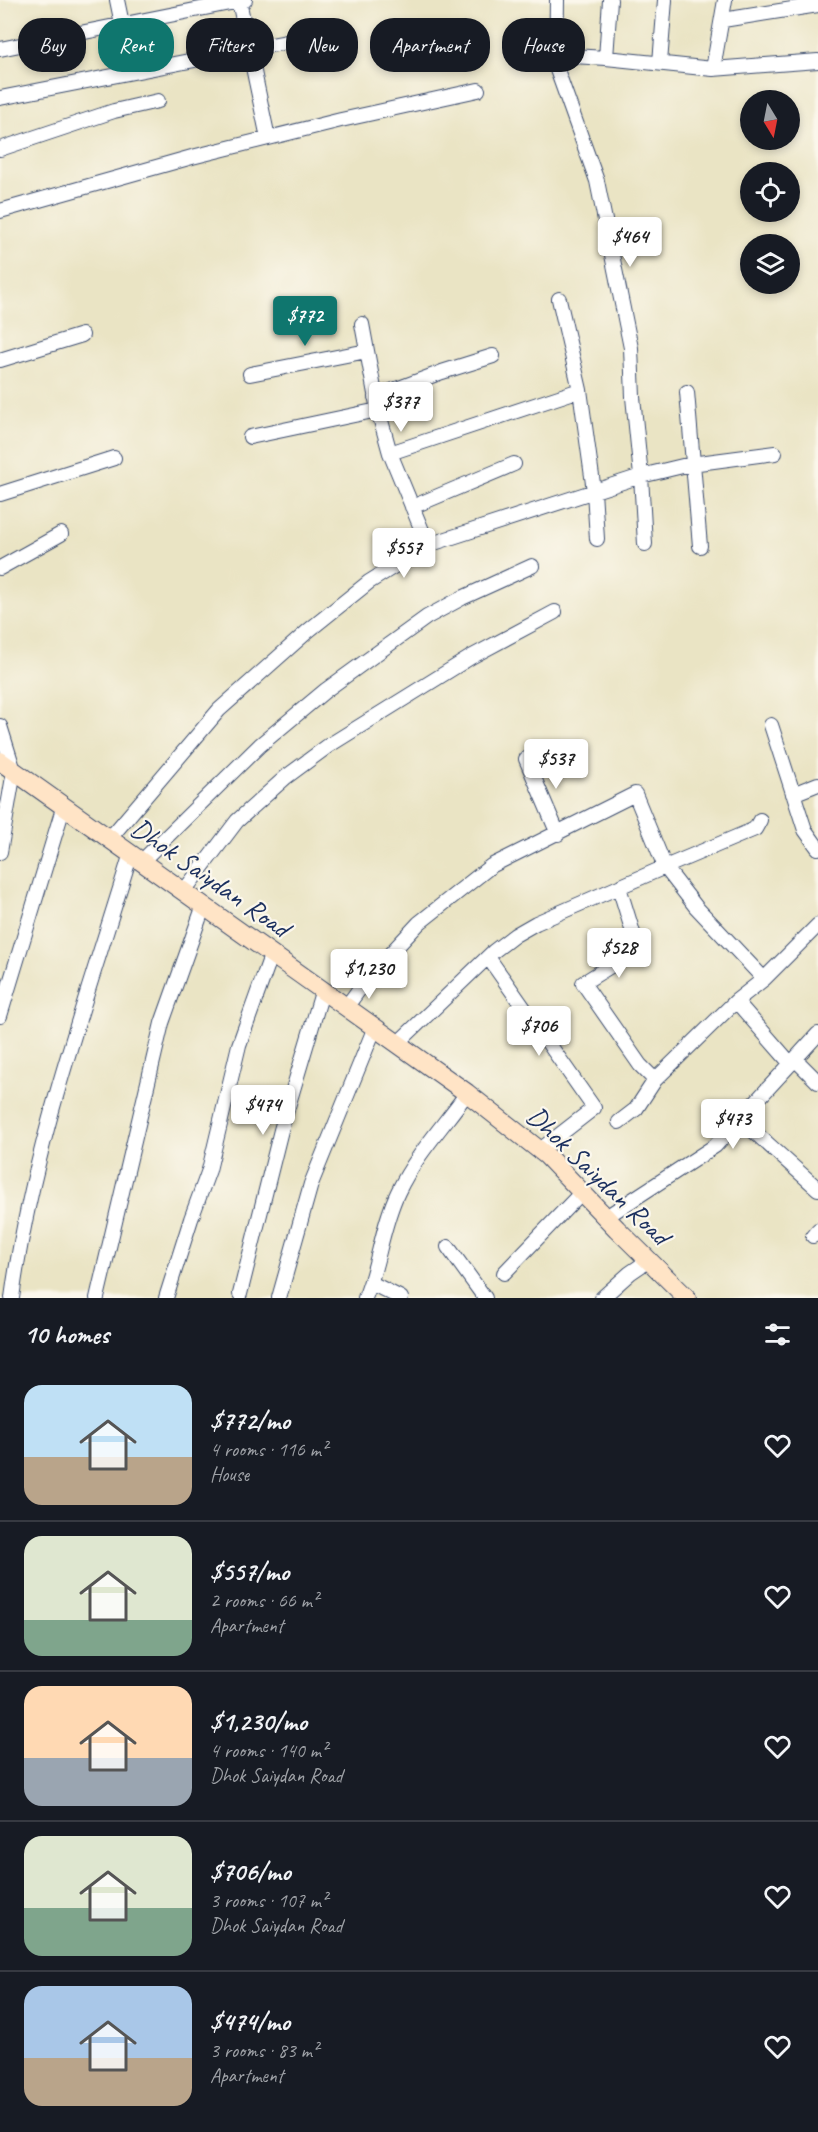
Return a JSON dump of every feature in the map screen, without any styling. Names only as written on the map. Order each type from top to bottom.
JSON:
[{"type":"main road","name":"Dhok Saiydan Road","points":[[4,765],[64,805],[467,1093],[540,1150],[687,1298]]},
{"type":"street","points":[[117,0],[121,18]]},
{"type":"street","points":[[557,0],[557,18]]},
{"type":"street","points":[[606,58],[610,0]]},
{"type":"street","points":[[660,63],[666,0]]},
{"type":"street","points":[[713,69],[725,0]]},
{"type":"street","points":[[149,18],[217,3],[242,1],[244,18]]},
{"type":"street","points":[[723,20],[818,5]]},
{"type":"street","points":[[0,49],[98,29]]},
{"type":"street","points":[[585,57],[713,69],[818,61]]},
{"type":"street","points":[[0,98],[186,61]]},
{"type":"street","points":[[254,72],[268,138]]},
{"type":"street","points":[[557,72],[597,181],[631,348],[645,544]]},
{"type":"street","points":[[0,211],[192,157],[341,120],[478,90]]},
{"type":"street","points":[[0,149],[114,111],[158,101]]},
{"type":"street","points":[[559,299],[580,390],[594,491],[597,539]]},
{"type":"street","points":[[362,324],[377,404],[390,453],[428,545]]},
{"type":"street","points":[[0,360],[82,334]]},
{"type":"street","points":[[249,374],[367,351]]},
{"type":"street","points":[[250,436],[377,404],[442,372],[492,356]]},
{"type":"street","points":[[390,453],[580,390]]},
{"type":"street","points":[[687,392],[700,546]]},
{"type":"street","points":[[110,838],[219,710],[308,630],[369,582],[428,545],[641,476],[692,464],[775,453]]},
{"type":"street","points":[[0,494],[114,458]]},
{"type":"street","points":[[412,507],[514,464]]},
{"type":"street","points":[[0,568],[61,534]]},
{"type":"street","points":[[12,1298],[26,1218],[49,1122],[137,857],[260,745],[326,690],[427,617],[462,598],[531,567]]},
{"type":"street","points":[[184,891],[237,820],[286,777],[328,746],[471,657],[555,612]]},
{"type":"street","points":[[771,725],[805,830],[818,848]]},
{"type":"street","points":[[0,726],[4,765],[0,852]]},
{"type":"street","points":[[526,759],[558,834]]},
{"type":"street","points":[[794,794],[818,784]]},
{"type":"street","points":[[347,1006],[366,980],[419,923],[491,866],[636,794],[665,867],[696,907],[764,979]]},
{"type":"street","points":[[0,1016],[64,805]]},
{"type":"street","points":[[398,1043],[488,957],[516,935],[536,923],[755,829],[760,820]]},
{"type":"street","points":[[619,887],[638,949],[583,983],[640,1065],[655,1080]]},
{"type":"street","points":[[97,1298],[162,1023],[204,905]]},
{"type":"street","points":[[619,1122],[636,1109],[655,1080],[736,1001],[764,979],[818,925]]},
{"type":"street","points":[[166,1298],[190,1220],[209,1170],[239,1045],[272,954]]},
{"type":"street","points":[[488,957],[594,1108],[540,1150]]},
{"type":"street","points":[[240,1294],[281,1130],[323,989]]},
{"type":"street","points":[[736,1001],[793,1061],[818,1082]]},
{"type":"street","points":[[279,1298],[311,1184],[375,1026]]},
{"type":"street","points":[[606,1217],[715,1146],[818,1034]]},
{"type":"street","points":[[365,1298],[398,1192],[415,1164],[467,1093]]},
{"type":"street","points":[[740,1119],[818,1189]]},
{"type":"street","points":[[504,1273],[582,1192]]},
{"type":"street","points":[[448,1247],[485,1298]]},
{"type":"street","points":[[602,1298],[630,1273],[649,1260]]},
{"type":"street","points":[[371,1283],[401,1298]]}]
